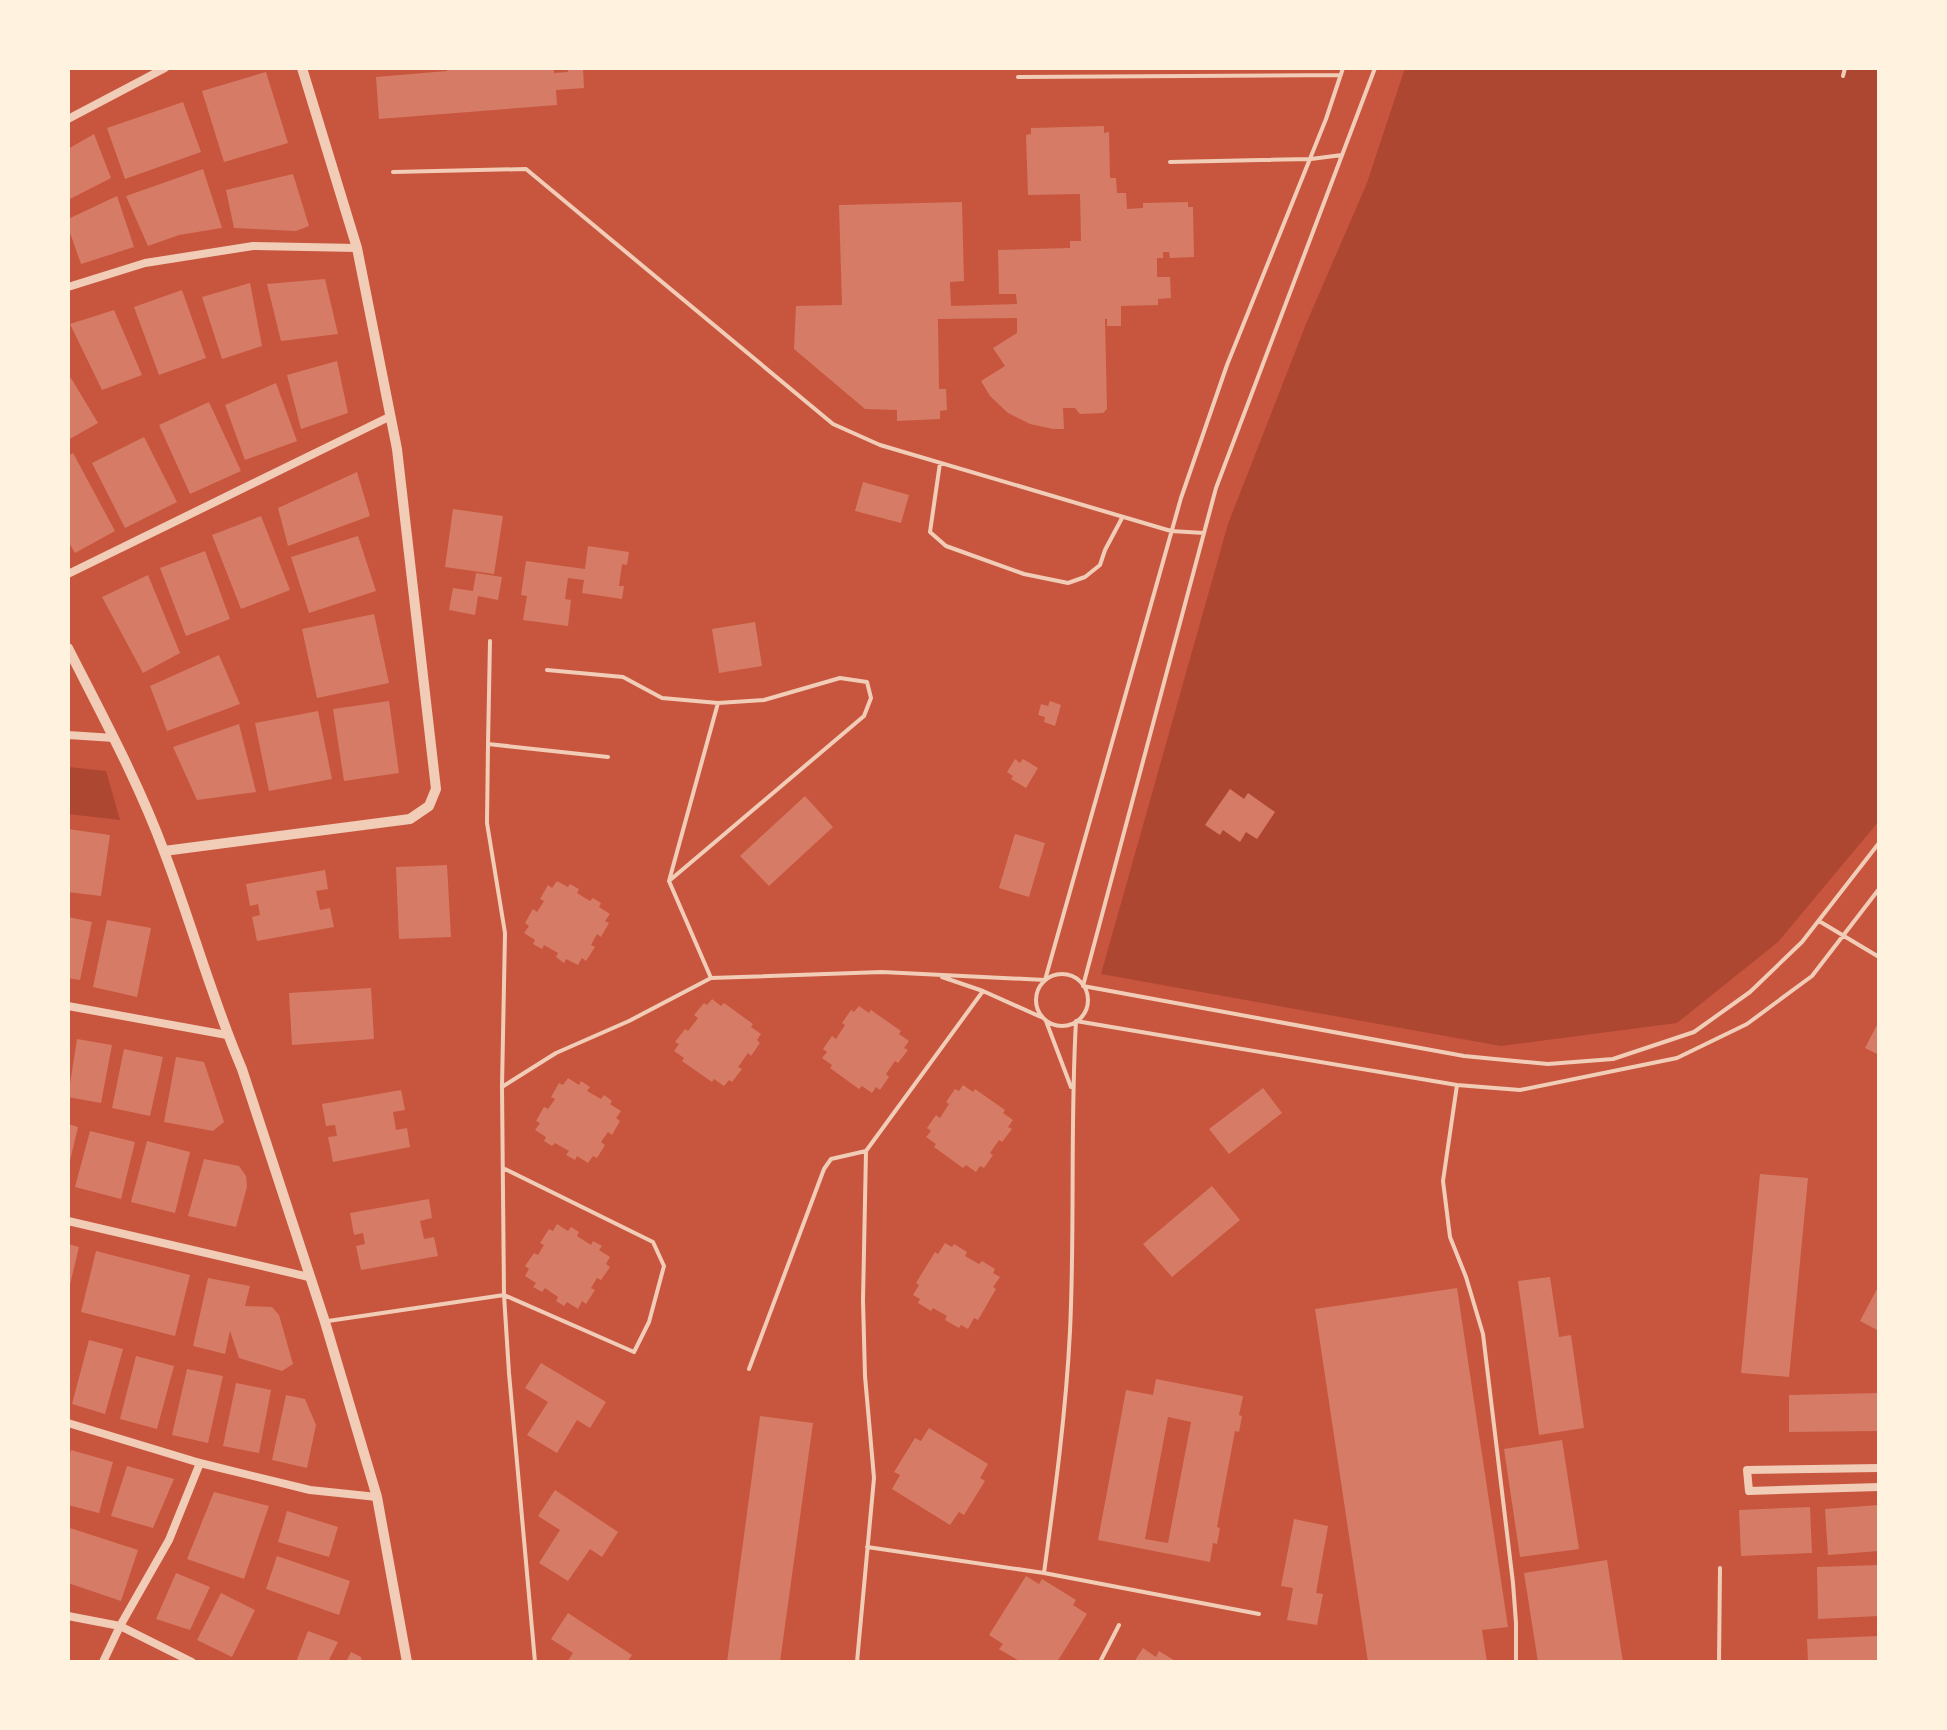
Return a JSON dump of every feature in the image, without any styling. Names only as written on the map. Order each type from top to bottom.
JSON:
[{"type":"street","points":[[68,119],[165,68]]},
{"type":"street","points":[[164,851],[410,819],[429,806],[436,789],[391,416],[357,248],[302,68]]},
{"type":"street","points":[[68,287],[145,263],[253,246],[357,248]]},
{"type":"street","points":[[68,574],[391,416]]},
{"type":"street","points":[[68,648],[114,738],[164,851],[227,1035],[242,1069],[325,1322],[377,1497],[407,1662]]},
{"type":"street","points":[[68,735],[114,738]]},
{"type":"street","points":[[68,1006],[227,1035]]},
{"type":"street","points":[[68,1221],[309,1277]]},
{"type":"street","points":[[68,1423],[200,1463],[310,1490],[377,1497]]},
{"type":"street","points":[[103,1662],[169,1540],[200,1463]]},
{"type":"street","points":[[1879,1468],[1747,1470],[1749,1491],[1879,1487]]},
{"type":"street","points":[[68,1616],[120,1626],[192,1662]]},
{"type":"lane","points":[[1072,1090],[1037,1004],[1037,995],[1045,980],[1171,531],[1227,365],[1311,159],[1343,68]]},
{"type":"lane","points":[[1044,1573],[1065,1412],[1070,1328],[1072,1090],[1076,1021],[1082,1016],[1088,1001],[1083,986],[1216,488],[1375,68]]},
{"type":"lane","points":[[1843,76],[1845,68]]},
{"type":"lane","points":[[1018,77],[1341,75]]},
{"type":"lane","points":[[1170,162],[1311,159],[1342,155]]},
{"type":"lane","points":[[393,172],[526,169],[833,424],[880,445],[1122,517],[1171,531],[1204,533]]},
{"type":"lane","points":[[940,463],[930,532],[946,546],[1024,574],[1068,583],[1085,577],[1100,565],[1122,517]]},
{"type":"lane","points":[[490,641],[487,823],[505,933],[502,1087],[504,1295],[535,1662]]},
{"type":"lane","points":[[547,670],[623,677],[662,698],[718,703],[764,700],[840,678],[867,682],[871,698],[864,716],[669,881]]},
{"type":"lane","points":[[711,978],[669,881],[718,703]]},
{"type":"lane","points":[[488,744],[608,757]]},
{"type":"lane","points":[[502,1087],[556,1053],[629,1021],[711,978],[882,972],[1045,980],[1061,974],[1070,975],[1083,986],[1464,1056],[1548,1064],[1613,1059],[1694,1032],[1750,992],[1802,942],[1879,843]]},
{"type":"lane","points":[[936,975],[983,991],[1060,1025],[1076,1021],[1457,1085],[1520,1090],[1601,1076],[1677,1058],[1747,1024],[1812,976],[1879,889]]},
{"type":"lane","points":[[1819,921],[1879,957]]},
{"type":"lane","points":[[857,1662],[874,1478],[865,1376],[863,1300],[866,1151],[983,991]]},
{"type":"lane","points":[[1457,1085],[1443,1181],[1450,1237],[1483,1334],[1513,1583],[1516,1662]]},
{"type":"lane","points":[[749,1369],[824,1169],[831,1159],[866,1151]]},
{"type":"lane","points":[[325,1322],[504,1295],[634,1352],[649,1322],[664,1266],[653,1242],[504,1168]]},
{"type":"lane","points":[[867,1547],[1044,1573],[1259,1614]]},
{"type":"lane","points":[[1719,1662],[1720,1568]]},
{"type":"lane","points":[[1100,1662],[1119,1625]]},
{"type":"shaded area","points":[[1405,68],[1879,68],[1879,821],[1778,942],[1677,1023],[1501,1046],[1101,974],[1228,524],[1306,324],[1367,183]]},
{"type":"shaded area","points":[[68,767],[106,771],[120,820],[68,814]]},
{"type":"building","points":[[447,68],[554,68],[554,73],[568,72],[567,68],[583,68],[584,88],[556,90],[557,105],[379,119],[376,77],[447,71]]},
{"type":"building","points":[[266,72],[288,143],[224,162],[202,91]]},
{"type":"building","points":[[183,102],[201,152],[125,179],[107,128]]},
{"type":"building","points":[[1104,126],[1104,133],[1109,132],[1110,178],[1116,178],[1117,193],[1126,193],[1127,209],[1143,208],[1143,203],[1188,202],[1188,207],[1193,207],[1194,257],[1170,258],[1169,252],[1163,252],[1163,258],[1157,258],[1157,277],[1170,277],[1171,298],[1158,299],[1158,305],[1121,306],[1121,326],[1107,326],[1105,319],[1107,409],[1103,413],[1080,414],[1075,408],[1063,408],[1064,429],[1053,429],[1030,424],[1008,413],[990,396],[981,381],[1005,366],[993,348],[1017,333],[1017,318],[938,319],[939,389],[946,389],[947,410],[940,411],[940,419],[897,421],[897,410],[865,409],[794,349],[796,306],[842,305],[839,205],[962,202],[964,281],[950,282],[951,306],[1017,304],[1016,294],[999,294],[998,250],[1070,248],[1070,241],[1081,241],[1080,194],[1028,195],[1026,135],[1031,134],[1031,128]]},
{"type":"building","points":[[94,134],[111,178],[68,200],[68,149]]},
{"type":"building","points":[[203,169],[222,228],[179,235],[148,246],[126,196]]},
{"type":"building","points":[[293,174],[309,226],[296,231],[234,228],[226,190]]},
{"type":"building","points":[[117,196],[134,247],[81,264],[68,219]]},
{"type":"building","points":[[325,279],[338,334],[281,341],[267,284]]},
{"type":"building","points":[[250,283],[262,346],[222,359],[202,297]]},
{"type":"building","points":[[182,290],[206,358],[159,375],[134,307]]},
{"type":"building","points":[[114,310],[142,375],[102,390],[70,324]]},
{"type":"building","points":[[337,361],[348,413],[301,429],[287,375]]},
{"type":"building","points":[[71,378],[98,423],[68,440],[68,380]]},
{"type":"building","points":[[276,383],[297,441],[245,460],[225,405]]},
{"type":"building","points":[[209,402],[241,471],[190,494],[159,425]]},
{"type":"building","points":[[144,437],[177,502],[125,528],[92,463]]},
{"type":"building","points":[[73,453],[115,531],[75,553],[68,541],[68,456]]},
{"type":"building","points":[[357,472],[370,516],[288,546],[278,508]]},
{"type":"building","points":[[863,482],[909,495],[901,523],[855,511]]},
{"type":"building","points":[[453,509],[503,516],[494,574],[445,567]]},
{"type":"building","points":[[261,516],[290,590],[241,609],[212,535]]},
{"type":"building","points":[[358,536],[376,591],[309,613],[291,557]]},
{"type":"building","points":[[588,546],[629,552],[627,565],[622,564],[619,586],[624,586],[622,599],[582,593],[584,580],[568,578],[565,599],[571,600],[568,626],[523,620],[527,596],[521,595],[526,561],[585,569]]},
{"type":"building","points":[[205,551],[230,619],[186,636],[160,568]]},
{"type":"building","points":[[476,573],[502,577],[498,600],[478,596],[475,615],[449,610],[453,588],[473,591]]},
{"type":"building","points":[[148,575],[180,653],[143,673],[102,597]]},
{"type":"building","points":[[374,614],[389,683],[317,698],[302,629]]},
{"type":"building","points":[[755,622],[762,666],[719,673],[712,629]]},
{"type":"building","points":[[219,655],[240,704],[167,731],[150,686]]},
{"type":"building","points":[[389,701],[399,773],[344,781],[333,709]]},
{"type":"building","points":[[1050,701],[1061,705],[1055,726],[1044,722],[1045,717],[1038,715],[1041,704],[1048,706]]},
{"type":"building","points":[[318,711],[332,779],[269,791],[255,723]]},
{"type":"building","points":[[239,724],[256,792],[197,800],[173,747]]},
{"type":"building","points":[[1015,759],[1020,763],[1023,759],[1038,768],[1026,788],[1011,779],[1013,776],[1007,772]]},
{"type":"building","points":[[1230,789],[1244,799],[1248,793],[1275,812],[1257,839],[1246,832],[1240,842],[1223,830],[1220,835],[1205,825]]},
{"type":"building","points":[[805,796],[833,827],[769,886],[740,856]]},
{"type":"building","points":[[68,829],[110,835],[101,896],[68,892]]},
{"type":"building","points":[[1015,834],[1045,843],[1029,897],[999,888]]},
{"type":"building","points":[[447,865],[451,937],[399,939],[396,867]]},
{"type":"building","points":[[325,870],[328,889],[316,891],[320,910],[330,908],[334,927],[257,941],[252,917],[260,915],[258,904],[250,906],[246,884]]},
{"type":"building","points":[[557,881],[579,889],[577,893],[601,903],[599,907],[610,914],[601,937],[597,934],[591,945],[595,947],[586,961],[582,958],[578,965],[566,959],[564,963],[556,957],[558,953],[544,945],[542,949],[533,944],[535,940],[524,933],[529,926],[525,923],[533,909],[537,912],[544,901],[540,899],[548,885],[552,888]]},
{"type":"building","points":[[68,917],[92,922],[80,980],[68,978]]},
{"type":"building","points":[[107,920],[151,928],[137,997],[93,987]]},
{"type":"building","points":[[371,988],[374,1039],[292,1045],[289,993]]},
{"type":"building","points":[[712,999],[721,1006],[724,1003],[753,1024],[751,1027],[761,1034],[757,1040],[760,1043],[751,1056],[748,1053],[738,1067],[742,1069],[732,1082],[729,1080],[724,1086],[714,1079],[712,1082],[682,1061],[684,1058],[674,1051],[679,1044],[675,1042],[698,1018],[694,1015]]},
{"type":"building","points":[[859,1006],[869,1013],[871,1010],[901,1031],[899,1034],[909,1041],[904,1048],[908,1050],[898,1063],[895,1061],[880,1090],[876,1087],[872,1093],[862,1086],[859,1089],[830,1068],[832,1065],[822,1058],[827,1052],[823,1049],[832,1036],[836,1039],[851,1010],[854,1012]]},
{"type":"building","points":[[1879,1021],[1879,1055],[1865,1048]]},
{"type":"building","points":[[77,1039],[112,1045],[101,1103],[68,1097]]},
{"type":"building","points":[[124,1049],[163,1057],[150,1116],[112,1108]]},
{"type":"building","points":[[176,1057],[204,1062],[224,1122],[213,1131],[164,1122]]},
{"type":"building","points":[[568,1078],[579,1085],[581,1081],[590,1087],[587,1091],[601,1099],[604,1095],[612,1101],[610,1104],[621,1111],[616,1118],[620,1121],[612,1135],[608,1132],[601,1142],[605,1145],[597,1158],[593,1156],[588,1163],[577,1156],[575,1160],[566,1155],[569,1151],[555,1143],[552,1146],[544,1141],[546,1137],[535,1130],[544,1107],[548,1109],[555,1099],[551,1097],[559,1083],[563,1085]]},
{"type":"building","points":[[963,1085],[973,1092],[975,1089],[1005,1110],[1003,1113],[1013,1120],[1008,1127],[1012,1129],[1002,1142],[999,1140],[984,1168],[980,1166],[976,1172],[966,1165],[963,1168],[934,1147],[936,1144],[926,1137],[931,1131],[927,1128],[936,1115],[940,1118],[955,1089],[959,1091]]},
{"type":"building","points":[[1263,1088],[1282,1113],[1229,1154],[1209,1129]]},
{"type":"building","points":[[401,1090],[405,1110],[393,1112],[396,1130],[407,1128],[410,1147],[333,1162],[328,1137],[337,1136],[335,1125],[326,1126],[322,1104]]},
{"type":"building","points":[[68,1124],[78,1127],[69,1165],[68,1165]]},
{"type":"building","points":[[90,1131],[135,1142],[121,1199],[75,1187]]},
{"type":"building","points":[[147,1141],[190,1152],[175,1213],[131,1202]]},
{"type":"building","points":[[204,1159],[239,1166],[246,1176],[247,1187],[236,1227],[188,1216]]},
{"type":"building","points":[[1760,1174],[1808,1178],[1789,1377],[1741,1373]]},
{"type":"building","points":[[1212,1186],[1240,1220],[1172,1277],[1143,1244]]},
{"type":"building","points":[[429,1199],[432,1218],[420,1221],[424,1239],[434,1237],[438,1256],[361,1270],[356,1246],[365,1244],[363,1233],[354,1235],[350,1213]]},
{"type":"building","points":[[557,1224],[568,1231],[571,1227],[579,1232],[577,1236],[591,1245],[593,1241],[602,1246],[599,1250],[610,1257],[606,1264],[610,1267],[601,1280],[597,1278],[591,1288],[595,1290],[586,1304],[582,1301],[578,1309],[567,1302],[564,1306],[556,1301],[558,1297],[545,1288],[542,1292],[533,1287],[536,1283],[525,1276],[529,1269],[525,1266],[534,1253],[538,1255],[544,1245],[540,1243],[549,1229],[553,1231]]},
{"type":"building","points":[[945,1243],[952,1247],[954,1244],[967,1252],[965,1256],[995,1269],[993,1273],[1000,1277],[978,1320],[974,1318],[968,1329],[945,1320],[947,1316],[918,1303],[920,1299],[913,1295],[919,1285],[916,1283],[935,1252],[938,1254]]},
{"type":"building","points":[[68,1244],[79,1247],[69,1289],[68,1289]]},
{"type":"building","points":[[96,1251],[190,1275],[175,1336],[81,1312]]},
{"type":"building","points":[[1550,1277],[1559,1337],[1571,1335],[1584,1428],[1539,1435],[1518,1281]]},
{"type":"building","points":[[208,1278],[250,1286],[245,1306],[272,1307],[279,1315],[293,1364],[282,1371],[239,1358],[230,1331],[225,1354],[193,1346]]},
{"type":"building","points":[[1879,1285],[1879,1331],[1860,1321]]},
{"type":"building","points":[[1457,1288],[1508,1627],[1482,1630],[1487,1662],[1368,1662],[1315,1309]]},
{"type":"building","points":[[89,1340],[123,1349],[105,1414],[72,1404]]},
{"type":"building","points":[[136,1356],[174,1366],[157,1429],[120,1419]]},
{"type":"building","points":[[541,1363],[606,1402],[590,1428],[577,1420],[557,1453],[527,1435],[548,1402],[525,1388]]},
{"type":"building","points":[[187,1369],[223,1376],[208,1443],[172,1435]]},
{"type":"building","points":[[1156,1379],[1243,1396],[1239,1432],[1235,1431],[1217,1527],[1220,1528],[1217,1544],[1213,1543],[1210,1562],[1098,1540],[1126,1390],[1153,1395]],"holes":[[[1168,1417],[1191,1422],[1168,1543],[1145,1539]]]},
{"type":"building","points":[[236,1383],[271,1390],[259,1453],[223,1446]]},
{"type":"building","points":[[1879,1393],[1879,1431],[1789,1432],[1789,1395]]},
{"type":"building","points":[[286,1395],[305,1399],[316,1425],[307,1468],[272,1460]]},
{"type":"building","points":[[760,1416],[813,1423],[780,1662],[727,1662]]},
{"type":"building","points":[[929,1428],[988,1464],[980,1478],[985,1481],[964,1515],[959,1512],[950,1525],[892,1489],[900,1475],[894,1472],[915,1438],[921,1441]]},
{"type":"building","points":[[1562,1440],[1579,1549],[1520,1557],[1504,1449]]},
{"type":"building","points":[[71,1450],[113,1462],[99,1513],[68,1505]]},
{"type":"building","points":[[127,1466],[174,1479],[153,1528],[111,1516]]},
{"type":"building","points":[[555,1490],[618,1532],[602,1557],[590,1549],[568,1581],[539,1563],[560,1530],[538,1516]]},
{"type":"building","points":[[214,1492],[269,1506],[244,1579],[187,1559]]},
{"type":"building","points":[[1879,1505],[1879,1551],[1828,1555],[1825,1509]]},
{"type":"building","points":[[1810,1507],[1812,1553],[1741,1556],[1739,1510]]},
{"type":"building","points":[[287,1511],[338,1527],[329,1557],[278,1542]]},
{"type":"building","points":[[1294,1519],[1328,1526],[1316,1593],[1323,1594],[1317,1625],[1287,1620],[1293,1588],[1281,1586]]},
{"type":"building","points":[[70,1528],[138,1550],[121,1601],[68,1583]]},
{"type":"building","points":[[277,1556],[350,1581],[339,1615],[266,1589]]},
{"type":"building","points":[[1607,1560],[1623,1662],[1538,1662],[1524,1573]]},
{"type":"building","points":[[1879,1565],[1879,1616],[1818,1619],[1817,1567]]},
{"type":"building","points":[[176,1573],[210,1587],[190,1630],[156,1619]]},
{"type":"building","points":[[1026,1576],[1039,1584],[1042,1579],[1076,1600],[1073,1605],[1087,1614],[1057,1662],[1021,1662],[999,1649],[1003,1644],[989,1635]]},
{"type":"building","points":[[221,1593],[255,1610],[232,1657],[197,1640]]},
{"type":"building","points":[[568,1613],[632,1655],[627,1662],[567,1662],[573,1653],[551,1639]]},
{"type":"building","points":[[308,1631],[338,1642],[328,1662],[296,1662]]},
{"type":"building","points":[[1879,1636],[1879,1662],[1808,1662],[1807,1639]]},
{"type":"building","points":[[1143,1648],[1156,1657],[1159,1651],[1177,1662],[1134,1662]]},
{"type":"building","points":[[351,1652],[361,1657],[362,1662],[346,1662]]}]
